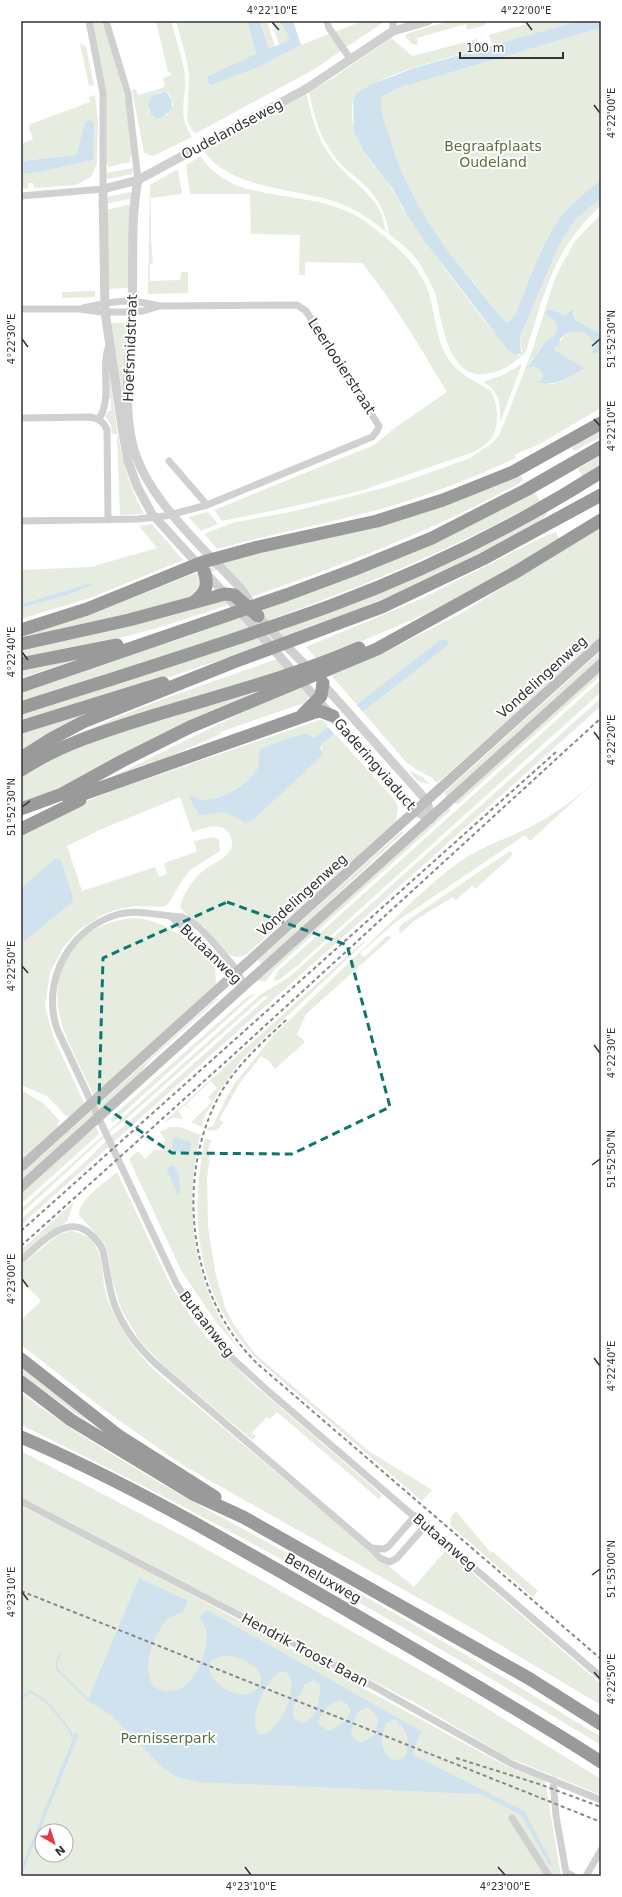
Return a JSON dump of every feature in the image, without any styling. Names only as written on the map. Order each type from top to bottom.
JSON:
[{"type":"highway","points":[[21,630],[87,609],[203,562],[258,547],[376,521],[443,500],[513,472],[601,423]]},
{"type":"highway","points":[[21,686],[168,634],[286,596],[432,538],[526,490],[601,447]]},
{"type":"highway","points":[[21,708],[261,630],[331,605],[437,561],[520,520],[601,472]]},
{"type":"highway","points":[[21,758],[83,722],[234,662],[382,607],[484,559],[601,495]]},
{"type":"highway","points":[[25,808],[78,787],[122,761],[190,727],[377,650],[550,553],[601,520]]},
{"type":"highway","points":[[193,603],[205,593],[207,578],[204,571]]},
{"type":"highway","points":[[21,770],[36,760],[94,734],[268,681],[354,650],[483,591]]},
{"type":"highway","points":[[21,644],[129,620],[225,594],[234,595],[258,616]]},
{"type":"highway","points":[[21,664],[168,634]]},
{"type":"highway","points":[[21,727],[85,706],[234,662]]},
{"type":"highway","points":[[301,717],[319,700],[323,691],[322,683]]},
{"type":"highway","points":[[25,808],[60,801],[320,711],[333,716]]},
{"type":"highway","points":[[21,829],[62,807],[144,772]]},
{"type":"highway","points":[[21,1359],[77,1405],[119,1436],[145,1454],[199,1486],[243,1517]]},
{"type":"highway","points":[[21,1382],[71,1420],[193,1494],[243,1517]]},
{"type":"highway","name":"Beneluxweg","points":[[21,1437],[61,1455],[156,1503],[255,1556],[473,1684],[601,1762]]},
{"type":"highway","name":"Beneluxweg","points":[[243,1517],[530,1679],[601,1724]]},
{"type":"main road","name":"Vondelingenweg","points":[[21,1167],[601,643]]},
{"type":"main road","name":"Vondelingenweg","points":[[21,1187],[601,664]]},
{"type":"street","points":[[89,21],[103,93],[103,190]]},
{"type":"street","points":[[106,21],[128,94],[138,180]]},
{"type":"street","points":[[327,21],[329,28],[351,60]]},
{"type":"street","points":[[393,21],[393,31]]},
{"type":"street","name":"Oudelandseweg","points":[[21,196],[103,190],[138,180],[306,89],[393,31],[428,21]]},
{"type":"street","name":"Hoefsmidstraat","points":[[138,180],[134,200],[133,220],[132,312],[122,396],[128,461],[144,501],[152,514],[225,594]]},
{"type":"street","name":"Hoefsmidstraat","points":[[103,190],[105,312],[110,345],[136,458],[147,480],[166,507],[242,591],[258,616]]},
{"type":"street","name":"Leerlooierstraat","points":[[79,309],[118,300],[143,302],[160,306]]},
{"type":"street","name":"Leerlooierstraat","points":[[79,309],[105,312],[132,312],[160,306],[297,306],[306,311],[379,426],[372,437],[207,505]]},
{"type":"street","points":[[21,309],[79,309]]},
{"type":"street","name":"Hoefsmidstraat","points":[[99,419],[106,404],[105,355],[110,345]]},
{"type":"street","points":[[21,418],[99,419],[107,430],[108,520]]},
{"type":"street","points":[[21,521],[138,519],[165,516],[207,505],[169,460]]},
{"type":"street","name":"Gaderingviaduct","points":[[225,594],[415,811],[430,819]]},
{"type":"street","name":"Gaderingviaduct","points":[[258,616],[322,683],[427,801],[430,819]]},
{"type":"street","name":"Butaanweg","points":[[244,986],[203,931],[170,916],[143,912],[120,914],[100,921],[81,934],[67,950],[59,966],[53,987],[52,1006],[54,1020],[161,1255],[193,1311],[233,1359],[273,1396],[426,1525],[601,1677]]},
{"type":"street","name":"Butaanweg","points":[[179,919],[195,938],[235,975]]},
{"type":"street","points":[[21,1260],[51,1235],[65,1228],[80,1228],[91,1234],[102,1250],[107,1280],[116,1310],[132,1338],[144,1352],[371,1548],[380,1558],[390,1562],[397,1558],[426,1525]]},
{"type":"street","name":"Hendrik Troost Baan","points":[[21,1501],[350,1673],[512,1764],[601,1800]]},
{"type":"street","points":[[371,1548],[388,1547],[415,1516]]},
{"type":"street","points":[[553,1780],[556,1816],[566,1872],[572,1876]]},
{"type":"street","points":[[512,1818],[549,1876]]},
{"type":"street","points":[[586,1876],[601,1850]]},
{"type":"highlighted area","points":[[227,902],[347,945],[390,1107],[292,1154],[172,1153],[99,1103],[103,958]]},
{"type":"green space","points":[[92,21],[104,21],[128,113],[133,156],[130,156],[131,162],[108,167],[108,164],[106,165],[106,113]]},
{"type":"green space","points":[[156,21],[171,21],[184,69],[184,119],[192,137],[153,156],[144,153],[132,90],[136,89],[138,95],[165,87],[163,78],[171,75],[170,72],[168,72]],"holes":[[[166,91],[170,95],[173,106],[168,114],[162,118],[150,113],[148,110],[157,93]]]},
{"type":"green space","points":[[176,21],[247,21],[256,55],[210,75],[263,65],[301,45],[363,21],[385,21],[313,70],[196,133],[187,121],[189,75],[186,57]]},
{"type":"green space","points":[[259,21],[267,21],[275,47],[271,49],[267,47]]},
{"type":"green space","points":[[272,21],[278,21],[288,35],[288,41],[279,45]]},
{"type":"green space","points":[[449,21],[485,21],[486,25],[467,30],[466,24],[417,38],[418,44],[415,45],[405,36],[409,33]]},
{"type":"green space","points":[[537,21],[578,21],[492,46],[489,35]]},
{"type":"green space","name":"Begraafplaats Oudeland","points":[[601,28],[601,180],[571,205],[555,225],[536,263],[515,315],[508,322],[505,321],[470,278],[422,212],[397,163],[383,116],[381,107],[382,97],[398,88]]},
{"type":"green space","points":[[391,38],[413,56],[477,39],[479,49],[431,62],[390,76],[373,84],[360,92],[353,101],[352,113],[358,140],[363,151],[389,184],[405,212],[481,316],[497,336],[519,356],[522,351],[520,337],[559,245],[576,219],[601,198],[601,206],[585,222],[561,255],[545,291],[526,351],[514,362],[495,372],[476,374],[465,369],[456,361],[445,335],[436,296],[421,265],[409,251],[389,234],[384,213],[377,200],[333,154],[319,129],[316,120],[309,92],[333,78]]},
{"type":"green space","points":[[80,43],[86,47],[94,85],[89,86]]},
{"type":"green space","points":[[306,93],[316,130],[324,146],[347,175],[371,197],[381,213],[386,232],[364,216],[339,203],[265,186],[229,173],[214,162],[203,149]]},
{"type":"green space","points":[[95,95],[98,121],[97,163],[92,176],[76,185],[34,188],[33,183],[28,183],[28,188],[21,189],[21,174],[40,172],[93,160],[85,122],[79,150],[75,155],[21,161],[21,144],[33,139],[29,128],[31,124],[90,102],[89,97]]},
{"type":"green space","points":[[201,156],[208,166],[224,179],[236,185],[257,191],[337,207],[366,222],[386,237],[413,264],[426,285],[440,342],[448,358],[462,373],[491,391],[495,402],[497,422],[491,439],[474,452],[360,491],[222,521],[214,510],[374,445],[396,427],[447,392],[396,310],[362,263],[305,262],[305,275],[299,275],[300,235],[251,234],[250,194],[190,194],[186,165]]},
{"type":"green space","points":[[133,168],[132,174],[109,179],[106,178],[106,173]]},
{"type":"green space","points":[[178,169],[182,194],[151,198],[151,239],[153,263],[150,264],[150,281],[180,280],[181,272],[188,272],[188,293],[148,294],[150,185]]},
{"type":"green space","points":[[129,192],[132,193],[133,198],[106,204],[108,197]]},
{"type":"green space","points":[[132,204],[130,288],[107,289],[106,210]]},
{"type":"green space","points":[[601,214],[601,321],[599,326],[601,327],[601,334],[575,320],[574,312],[569,311],[564,315],[550,309],[547,315],[557,325],[556,334],[546,341],[528,365],[536,367],[543,374],[543,379],[538,382],[552,384],[563,381],[561,356],[554,350],[567,333],[585,332],[596,345],[591,353],[597,353],[601,349],[601,408],[538,445],[514,455],[516,458],[463,481],[392,506],[217,549],[204,534],[232,523],[295,511],[391,486],[468,459],[491,444],[499,435],[509,411],[533,348],[554,281],[560,268],[575,241]]},
{"type":"green space","points":[[95,291],[95,297],[62,298],[62,292]]},
{"type":"green space","points":[[110,323],[127,323],[124,347],[123,398],[121,398]]},
{"type":"green space","points":[[108,357],[118,438],[128,477],[144,514],[120,515],[117,434],[112,434],[111,425],[105,416],[108,411],[111,411],[111,399],[108,399]]},
{"type":"green space","points":[[522,364],[500,423],[500,404],[496,394],[483,382],[503,375]]},
{"type":"green space","points":[[601,429],[601,437],[574,451],[572,448],[574,445]]},
{"type":"green space","points":[[601,455],[601,466],[583,477],[578,469]]},
{"type":"green space","points":[[521,475],[523,480],[485,501],[385,547],[282,586],[192,617],[136,634],[21,658],[21,635],[48,628],[100,610],[229,561]],"holes":[[[226,566],[249,593],[191,598],[201,588],[207,574]]]},
{"type":"green space","points":[[535,493],[540,501],[478,533],[415,562],[350,589],[220,638],[21,702],[21,689],[177,640],[270,607],[437,541]]},
{"type":"green space","points":[[208,512],[218,524],[201,531],[188,517]]},
{"type":"green space","points":[[546,512],[547,514],[540,521],[490,548],[389,597],[362,608],[219,661],[21,724],[21,714],[217,650]]},
{"type":"green space","points":[[152,524],[183,560],[90,598],[21,619],[21,608],[71,594],[92,585],[91,583],[21,604],[21,570],[91,567],[157,548],[139,526]]},
{"type":"green space","points":[[601,527],[601,638],[437,783],[431,777],[417,770],[406,762],[363,712],[446,647],[443,639],[357,705],[331,675],[389,650],[460,614]]},
{"type":"green space","points":[[556,532],[560,541],[430,612],[318,660],[306,647],[423,598],[545,536]]},
{"type":"green space","points":[[601,651],[601,659],[448,798],[444,793]]},
{"type":"green space","points":[[93,654],[21,678],[21,667]]},
{"type":"green space","points":[[277,659],[288,671],[51,748],[78,734],[134,710]]},
{"type":"green space","points":[[601,670],[601,675],[458,804],[453,803]]},
{"type":"green space","points":[[601,680],[601,692],[297,966],[280,979],[273,981],[278,971]]},
{"type":"green space","points":[[302,686],[309,695],[307,702],[220,732],[221,734],[164,759],[110,778],[243,712]]},
{"type":"green space","points":[[266,690],[96,773],[21,805],[21,777],[48,761],[77,747],[140,724]]},
{"type":"green space","points":[[601,698],[601,706],[21,1225],[21,1219],[269,996],[263,997],[125,1120],[114,1128],[21,1214],[21,1209],[261,994],[288,978]]},
{"type":"green space","points":[[82,712],[83,716],[21,752],[21,733]]},
{"type":"green space","points":[[319,720],[323,720],[329,727],[314,738],[308,733],[302,734],[259,751],[259,764],[254,772],[243,784],[235,789],[219,797],[211,799],[202,800],[189,798],[199,815],[222,811],[251,821],[322,756],[323,753],[321,745],[335,734],[394,799],[398,807],[396,823],[246,955],[240,957],[228,954],[223,950],[205,930],[206,928],[185,913],[181,908],[183,899],[193,881],[204,870],[227,855],[231,849],[232,840],[224,828],[214,826],[192,832],[180,797],[104,828],[67,846],[82,891],[155,867],[159,877],[167,874],[164,863],[197,852],[194,841],[214,837],[219,840],[220,851],[190,870],[168,904],[163,907],[135,906],[118,909],[102,915],[79,930],[64,946],[50,973],[45,1006],[53,1036],[85,1105],[73,1116],[66,1116],[47,1096],[21,1085],[21,835],[64,811],[109,792]]},
{"type":"green space","points":[[409,770],[424,778],[430,784],[417,781]]},
{"type":"green space","points":[[601,776],[530,841],[525,835],[396,922],[360,953],[364,957],[387,936],[392,937],[306,1014],[297,1034],[305,1042],[275,1069],[268,1060],[261,1056],[239,1084],[219,1120],[223,1122],[222,1124],[214,1130],[206,1130],[213,1126],[235,1083],[273,1036],[417,897],[436,880],[470,855],[552,815]]},
{"type":"green space","points":[[450,807],[450,811],[275,969],[265,982],[257,980]]},
{"type":"green space","points":[[402,831],[403,833],[262,964],[258,960]]},
{"type":"green space","points":[[510,851],[513,855],[475,889],[472,886],[456,900],[453,897],[414,921],[400,934],[399,927],[402,924]]},
{"type":"green space","points":[[135,918],[160,924],[180,935],[189,942],[215,968],[216,984],[94,1096],[62,1026],[57,998],[59,980],[64,963],[73,949],[85,937],[99,927],[116,921]]},
{"type":"green space","points":[[364,941],[365,942],[241,1060],[218,1093],[204,1117],[202,1127],[191,1122],[212,1102],[208,1097],[217,1088],[211,1081],[186,1104],[193,1112],[185,1105],[178,1111],[182,1119],[173,1118],[164,1122]]},
{"type":"green space","points":[[256,993],[112,1123],[111,1119],[114,1115],[247,997]]},
{"type":"green space","points":[[217,998],[218,999],[149,1061],[139,1075],[21,1181],[21,1174]]},
{"type":"green space","points":[[21,1090],[43,1103],[59,1120],[57,1129],[21,1162]]},
{"type":"green space","points":[[96,1127],[99,1134],[21,1204],[21,1192],[87,1133],[88,1134]]},
{"type":"green space","points":[[170,1127],[180,1127],[200,1135],[195,1164],[193,1194],[193,1222],[196,1250],[203,1278],[213,1304],[227,1330],[244,1355],[216,1322],[182,1272],[129,1159],[138,1151],[145,1159],[154,1150],[163,1150],[165,1139],[160,1132]]},
{"type":"green space","points":[[205,1138],[211,1140],[208,1150],[210,1155],[207,1179],[208,1227],[216,1276],[226,1310],[233,1323],[254,1353],[370,1452],[432,1490],[422,1501],[260,1362],[239,1338],[222,1313],[210,1286],[202,1258],[198,1229],[200,1169]]},
{"type":"green space","points":[[117,1172],[171,1286],[207,1338],[252,1383],[382,1495],[379,1499],[277,1412],[270,1419],[267,1417],[252,1433],[256,1436],[252,1440],[163,1365],[140,1341],[121,1309],[112,1279],[108,1253],[104,1243],[79,1215],[83,1203],[88,1197]]},
{"type":"green space","points":[[74,1202],[67,1222],[45,1234],[21,1255],[21,1250]]},
{"type":"green space","points":[[71,1231],[86,1236],[94,1244],[100,1256],[104,1286],[117,1321],[130,1342],[154,1370],[414,1587],[446,1550],[601,1684],[601,1705],[470,1627],[184,1466],[110,1414],[21,1345],[21,1320],[41,1301],[21,1280],[21,1265],[58,1235]]},
{"type":"green space","points":[[21,1366],[86,1418],[85,1420],[21,1375]]},
{"type":"green space","points":[[21,1393],[54,1417],[122,1461],[376,1603],[527,1691],[601,1737],[601,1745],[459,1660],[315,1578],[169,1499],[21,1425]]},
{"type":"green space","points":[[21,1451],[192,1541],[473,1700],[601,1779],[601,1795],[507,1757],[417,1704],[21,1497]]},
{"type":"green space","name":"Pernisserpark","points":[[21,1505],[141,1567],[506,1766],[545,1781],[561,1876],[21,1876]]},
{"type":"green space","points":[[456,1511],[491,1553],[492,1551],[538,1591],[533,1597],[450,1525],[451,1517]]},
{"type":"water","points":[[247,21],[259,21],[269,49],[287,41],[289,38],[286,31],[278,21],[293,21],[301,45],[263,65],[210,85],[207,79],[208,76],[256,54]]},
{"type":"water","points":[[578,21],[601,21],[601,28],[398,88],[382,97],[381,104],[386,128],[398,162],[422,211],[453,257],[505,321],[508,322],[515,315],[536,263],[555,225],[571,205],[601,180],[601,198],[576,219],[559,245],[520,337],[521,354],[515,355],[508,350],[425,242],[407,215],[393,189],[363,151],[354,132],[353,101],[356,94],[370,85],[414,68]]},
{"type":"water","points":[[166,91],[171,99],[172,109],[162,118],[156,118],[150,113],[148,102],[154,95]]},
{"type":"water","points":[[90,120],[94,123],[93,160],[40,172],[21,174],[21,161],[75,155],[77,153],[85,122]]},
{"type":"water","points":[[550,309],[564,315],[571,310],[573,311],[575,320],[601,334],[601,349],[597,353],[591,353],[596,345],[585,332],[567,333],[560,339],[559,346],[555,347],[554,350],[584,368],[562,381],[544,383],[537,382],[543,379],[543,374],[536,367],[528,366],[546,341],[556,334],[556,324],[545,313]]},
{"type":"water","points":[[91,583],[92,585],[71,594],[21,608],[21,604]]},
{"type":"water","points":[[445,639],[449,643],[446,647],[322,744],[320,747],[323,753],[322,756],[254,819],[245,823],[232,815],[223,813],[199,815],[189,798],[190,796],[202,800],[212,799],[235,790],[249,779],[258,767],[260,749],[302,734],[307,733],[314,738],[440,640]]},
{"type":"water","points":[[55,859],[60,859],[62,864],[73,898],[72,902],[21,944],[21,888]]},
{"type":"water","points":[[175,1137],[191,1143],[190,1152],[188,1154],[173,1150],[173,1139]]},
{"type":"water","points":[[173,1166],[179,1173],[180,1193],[178,1195],[167,1170],[168,1167]]},
{"type":"water","points":[[139,1578],[188,1601],[182,1612],[169,1618],[164,1623],[152,1644],[148,1669],[150,1679],[155,1687],[161,1690],[171,1691],[180,1689],[188,1683],[195,1674],[204,1654],[207,1635],[200,1618],[201,1615],[207,1610],[421,1731],[412,1754],[524,1811],[553,1865],[550,1866],[521,1815],[481,1794],[200,1782],[177,1777],[162,1767],[112,1716],[90,1702],[90,1695]],"holes":[[[225,1655],[245,1661],[256,1669],[261,1677],[260,1685],[254,1691],[244,1694],[233,1693],[220,1685],[212,1677],[209,1668],[210,1661]],[[282,1671],[289,1675],[291,1692],[288,1704],[276,1725],[268,1732],[260,1735],[256,1729],[256,1711],[259,1701],[270,1682]],[[314,1680],[320,1685],[319,1702],[312,1717],[302,1723],[293,1718],[293,1707],[305,1684]],[[341,1700],[348,1705],[351,1710],[347,1720],[329,1731],[318,1724],[326,1709],[336,1701]],[[364,1708],[370,1708],[379,1719],[374,1736],[360,1743],[353,1737],[351,1731],[357,1713]],[[394,1719],[403,1728],[408,1737],[408,1748],[403,1759],[392,1760],[384,1751],[382,1739],[386,1723]]]},
{"type":"water","points":[[75,1733],[78,1734],[43,1823],[39,1823]]},
{"type":"water","points":[[34,1836],[34,1844],[21,1876],[21,1869]]},
{"type":"pier","points":[[356,704],[364,713],[336,736],[327,726]]},
{"type":"waterway","points":[[61,1653],[56,1663],[57,1669],[88,1700],[90,1700]]},
{"type":"waterway","points":[[21,1699],[30,1692],[36,1694],[48,1704],[66,1725],[73,1737]]},
{"type":"railway","points":[[21,1246],[232,1056],[601,718]]},
{"type":"railway","points":[[21,1231],[556,752]]},
{"type":"railway","points":[[286,1020],[245,1061],[223,1089],[207,1122],[197,1158],[193,1196],[195,1234],[203,1271],[216,1306],[235,1338],[260,1366],[601,1659]]},
{"type":"railway","points":[[21,1591],[601,1822]]},
{"type":"railway","points":[[456,1758],[539,1784],[601,1807]]}]
